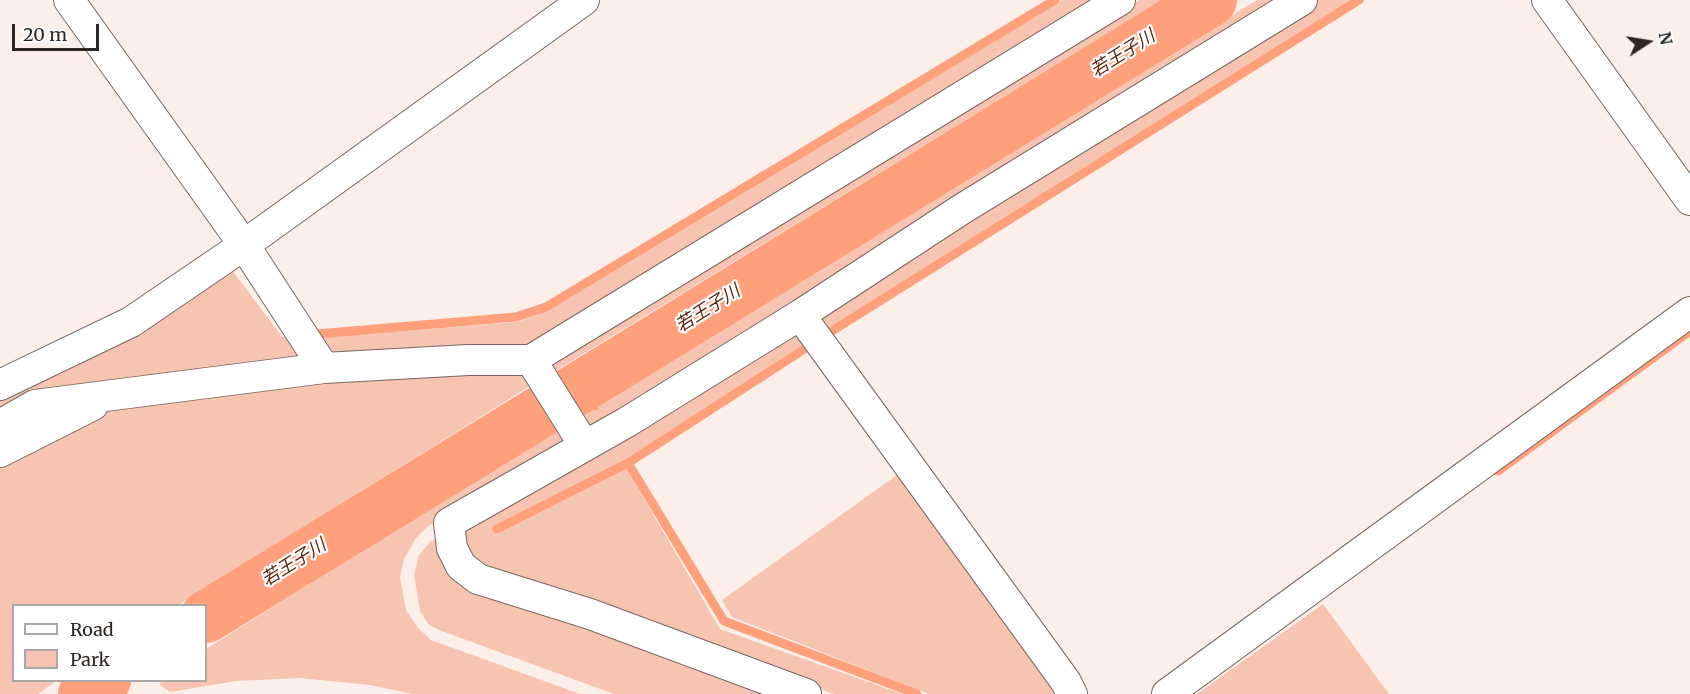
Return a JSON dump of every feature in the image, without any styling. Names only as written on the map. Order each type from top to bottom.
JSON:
[{"type":"street","points":[[69,0],[244,245],[324,368]]},
{"type":"street","points":[[0,385],[131,322],[244,245],[584,0]]},
{"type":"street","points":[[0,424],[35,405],[324,368],[468,360],[535,367],[1120,0]]},
{"type":"street","points":[[806,694],[590,614],[478,579],[461,566],[452,548],[449,524],[627,422],[800,315],[962,209],[1302,0]]},
{"type":"street","points":[[1547,0],[1690,200]]},
{"type":"street","points":[[1167,694],[1690,312]]},
{"type":"street","points":[[800,315],[1066,682],[1072,694]]},
{"type":"street","points":[[535,367],[584,445]]},
{"type":"street","points":[[0,452],[114,395]]},
{"type":"green space","points":[[1062,0],[1102,0],[543,342],[517,349],[333,353],[316,344],[313,338],[518,322],[550,309]]},
{"type":"green space","points":[[1140,0],[1162,0],[550,374],[552,359]]},
{"type":"green space","points":[[1257,0],[1288,0],[591,433],[577,416]]},
{"type":"green space","points":[[1317,0],[1353,0],[822,334],[815,314]]},
{"type":"green space","points":[[229,266],[282,337],[291,337],[306,358],[0,415],[0,398]]},
{"type":"green space","points":[[794,329],[810,340],[631,457],[495,526],[495,533],[626,468],[720,629],[902,694],[834,694],[593,607],[482,571],[459,541],[466,526]]},
{"type":"green space","points":[[525,371],[535,383],[180,604],[12,604],[12,682],[55,682],[38,694],[0,694],[0,462],[100,413],[207,390],[292,382]]},
{"type":"green space","points":[[562,426],[567,446],[427,527],[416,538],[404,559],[400,577],[406,610],[418,628],[431,640],[580,694],[413,694],[370,685],[300,678],[236,681],[170,692],[159,684],[162,682],[207,682],[207,648]]},
{"type":"green space","points":[[904,470],[1065,694],[929,694],[732,617],[722,600]]},
{"type":"green space","points":[[443,537],[448,564],[783,694],[614,694],[439,630],[428,624],[420,611],[414,575],[419,555],[431,541]]},
{"type":"green space","points":[[1323,604],[1389,694],[1197,694]]},
{"type":"waterway","points":[[317,334],[516,317],[546,307],[1055,0]]},
{"type":"waterway","name":"若王子川","points":[[207,616],[1211,0]]},
{"type":"waterway","points":[[832,331],[1359,0]]},
{"type":"waterway","points":[[1498,471],[1690,331]]},
{"type":"waterway","points":[[497,529],[628,463],[809,346]]},
{"type":"waterway","points":[[582,386],[594,406]]},
{"type":"waterway","points":[[628,463],[724,621],[917,694]]},
{"type":"waterway","name":"若王子川","points":[[84,694],[102,682]]}]
